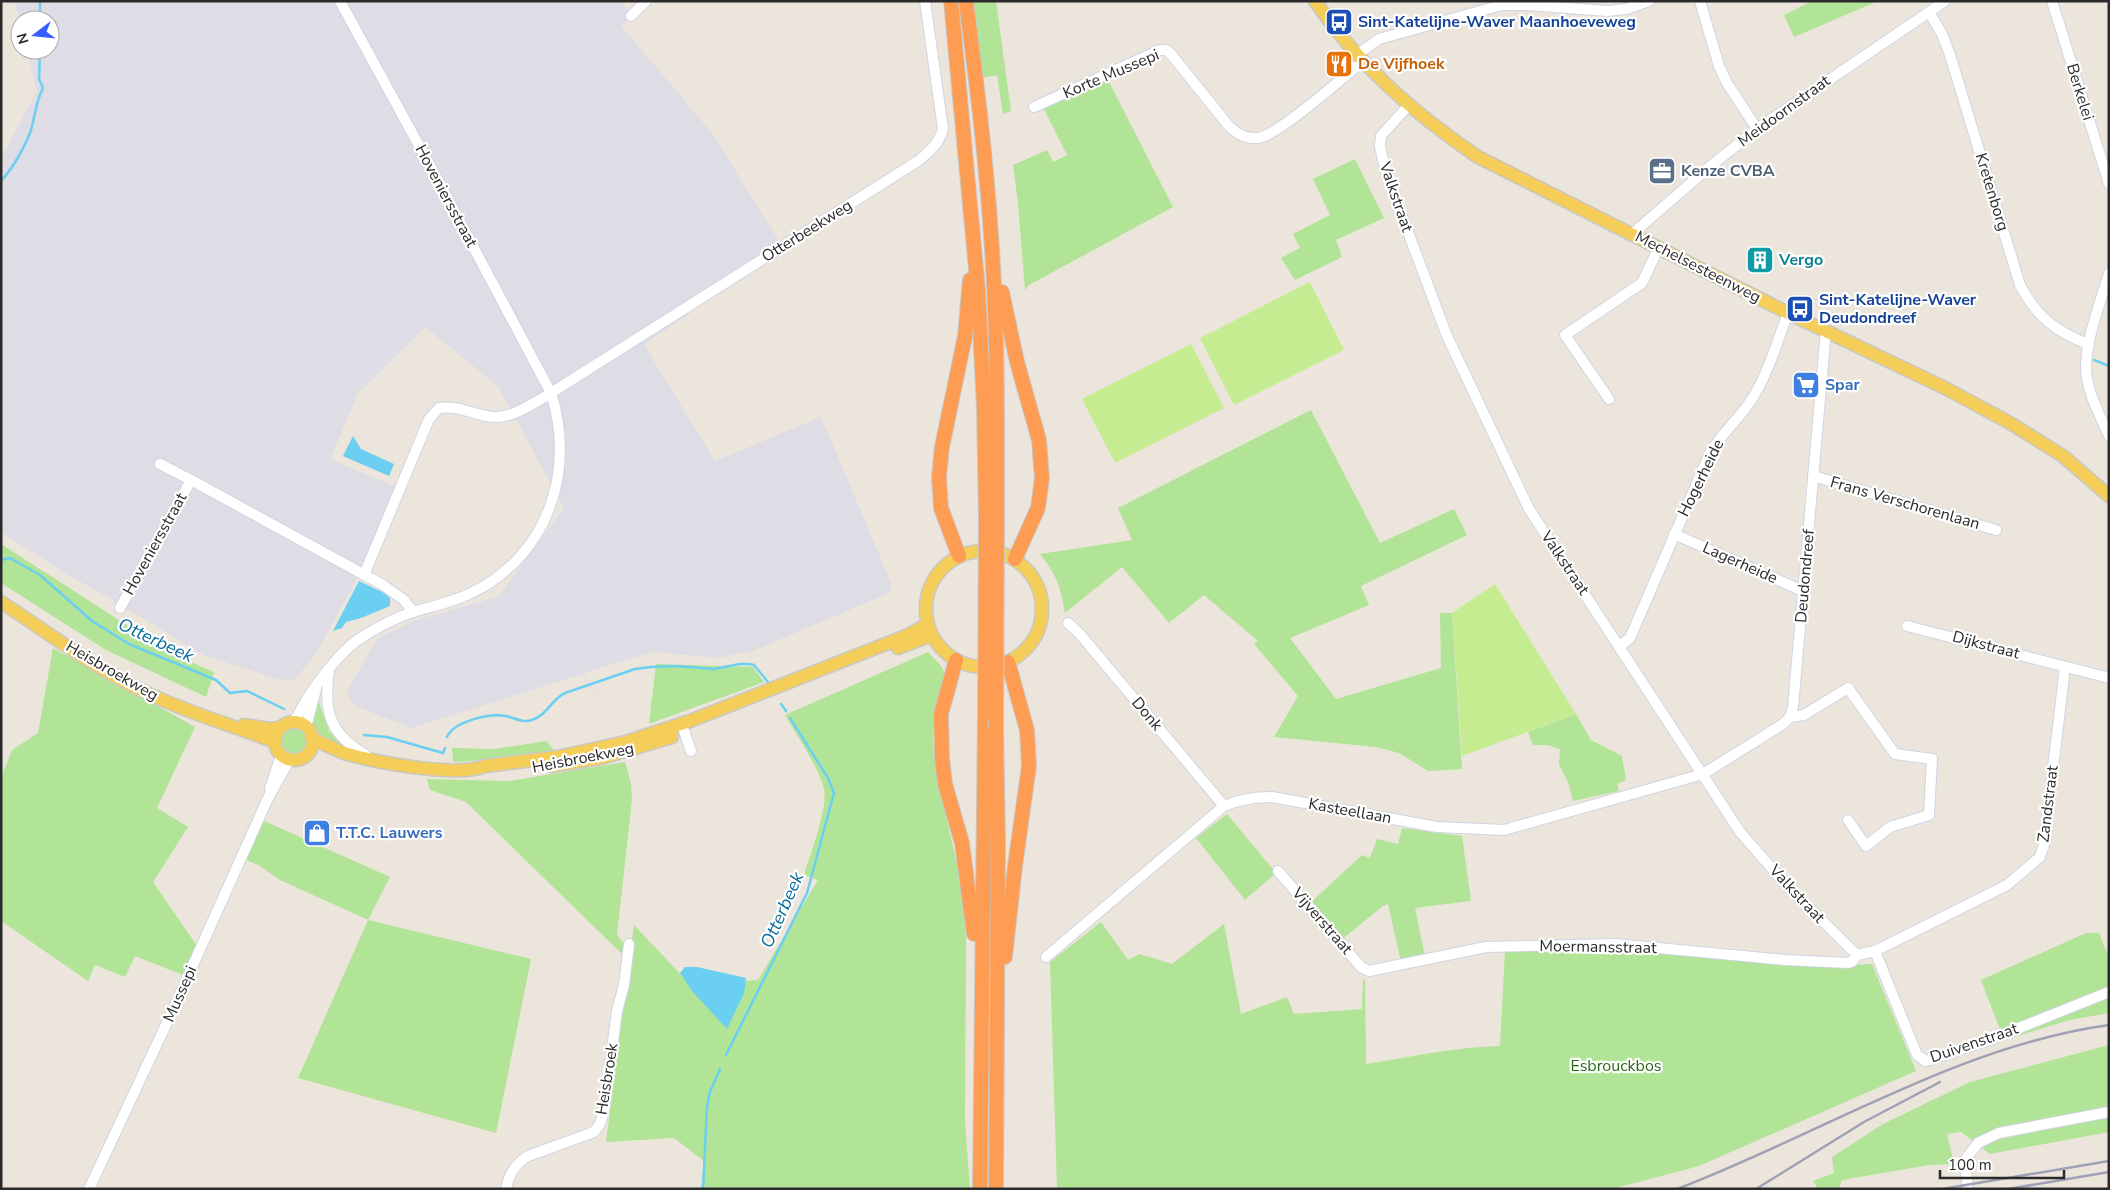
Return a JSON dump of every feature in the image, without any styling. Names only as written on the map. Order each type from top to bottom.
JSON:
[{"type":"highway","points":[[951,1],[982,348],[992,516],[996,727],[996,1189]]},
{"type":"highway","points":[[966,1],[976,79],[993,263],[997,369],[985,713],[980,1189]]},
{"type":"highway","points":[[959,556],[941,508],[939,477],[942,447],[965,336],[974,249]]},
{"type":"highway","points":[[993,263],[999,277],[1007,323],[1029,400],[1040,449],[1042,478],[1038,508],[1015,559]]},
{"type":"highway","points":[[956,660],[941,714],[942,758],[946,784],[962,844],[974,936],[981,966]]},
{"type":"highway","points":[[997,982],[1005,964],[1014,876],[1030,766],[1025,723],[1008,662]]},
{"type":"main road","name":"Mechelsesteenweg","points":[[1315,1],[1328,21],[1360,58],[1408,106],[1442,133],[1478,157],[1788,313],[1944,388],[2010,423],[2064,456],[2107,492]]},
{"type":"main road","points":[[986,550],[998,552],[1015,559],[1036,580],[1042,597],[1042,622],[1034,640],[1017,657],[1008,662],[986,667],[974,666],[956,660],[939,646],[930,630],[926,602],[933,581],[943,567],[959,556],[972,551],[986,550]]},
{"type":"main road","name":"Heisbroekweg","points":[[1,602],[101,667],[144,692],[182,710],[231,724],[275,742]]},
{"type":"main road","name":"Heisbroekweg","points":[[231,724],[270,730],[293,722],[309,739],[343,752],[374,760],[419,768],[479,768],[599,749],[683,728],[851,662],[906,636],[930,630]]},
{"type":"main road","points":[[280,728],[275,737],[275,742],[286,757]]},
{"type":"main road","name":"Heisbroekweg","points":[[286,757],[299,759],[309,739]]},
{"type":"street","name":"Hoveniersstraat","points":[[293,722],[329,670],[357,641],[386,622],[472,593],[508,568],[532,541],[549,508],[557,486],[560,466],[560,425],[551,393],[340,1]]},
{"type":"street","points":[[631,16],[646,1]]},
{"type":"street","name":"Otterbeekweg","points":[[551,393],[918,161],[934,148],[940,140],[942,129],[925,1]]},
{"type":"street","points":[[1360,58],[1379,39],[1502,5],[1606,11],[1626,10],[1650,1]]},
{"type":"street","points":[[1700,1],[1719,66],[1727,83],[1757,129]]},
{"type":"street","name":"Meidoornstraat","points":[[1632,234],[1713,164],[1757,129],[1945,1]]},
{"type":"street","name":"Berkelei","points":[[2052,1],[2109,184]]},
{"type":"street","name":"Kretenborg","points":[[1929,12],[1942,34],[1950,56],[2020,285],[2030,304],[2041,317],[2062,333],[2089,345]]},
{"type":"street","name":"Korte Mussepi","points":[[1034,107],[1160,50],[1166,50],[1238,135],[1247,138],[1264,137],[1297,115],[1360,58]]},
{"type":"street","name":"Valkstraat","points":[[1408,106],[1381,136],[1380,148],[1387,176],[1447,336],[1529,509],[1740,832],[1787,886],[1857,955]]},
{"type":"street","points":[[1609,399],[1566,335],[1642,283],[1659,247]]},
{"type":"street","points":[[2109,273],[2089,345],[2086,367],[2092,396],[2109,436]]},
{"type":"street","name":"Hogerheide","points":[[1620,646],[1630,638],[1710,453],[1720,436],[1750,402],[1771,360],[1788,313]]},
{"type":"street","name":"Deudondreef","points":[[1790,717],[1793,707],[1805,592],[1826,330]]},
{"type":"street","points":[[364,575],[430,419],[439,408],[452,406],[496,417],[516,412],[551,393]]},
{"type":"street","name":"Hoveniersstraat","points":[[160,464],[394,592],[404,600],[412,612]]},
{"type":"street","name":"Frans Verschorenlaan","points":[[1813,476],[1996,530]]},
{"type":"street","name":"Hoveniersstraat","points":[[120,608],[191,480]]},
{"type":"street","name":"Lagerheide","points":[[1674,534],[1805,592]]},
{"type":"street","name":"Donk","points":[[1068,623],[1079,633],[1224,806]]},
{"type":"street","name":"Dijkstraat","points":[[1907,626],[2065,667]]},
{"type":"street","points":[[2065,667],[2109,678]]},
{"type":"street","name":"Zandstraat","points":[[1875,951],[2007,885],[2040,857],[2044,844],[2065,667]]},
{"type":"street","points":[[329,670],[326,700],[331,721],[342,738],[355,749],[374,760]]},
{"type":"street","points":[[1703,774],[1783,724],[1790,717],[1804,715],[1848,688],[1895,754],[1932,759],[1929,814],[1890,827],[1866,846],[1848,820]]},
{"type":"street","name":"Hoveniersstraat","points":[[309,739],[316,689]]},
{"type":"street","points":[[683,728],[691,751]]},
{"type":"street","name":"Mussepi","points":[[89,1189],[171,1014],[286,757]]},
{"type":"street","name":"Kasteellaan","points":[[1046,957],[1224,806],[1237,801],[1256,797],[1272,797],[1437,827],[1504,830],[1703,774]]},
{"type":"street","name":"Vijverstraat","points":[[1278,871],[1361,967],[1367,970]]},
{"type":"street","name":"Heisbroek","points":[[506,1189],[512,1170],[518,1162],[528,1156],[594,1132],[600,1124],[604,1111],[629,944]]},
{"type":"street","name":"Moermansstraat","points":[[1367,970],[1372,971],[1486,947],[1616,944],[1785,960],[1848,963],[1853,961],[1857,955]]},
{"type":"street","points":[[1857,955],[1875,951]]},
{"type":"street","name":"Duivenstraat","points":[[1875,951],[1917,1055],[1926,1061],[1990,1040],[2109,992]]},
{"type":"street","points":[[1968,1189],[1965,1164],[1967,1157],[1978,1143],[1999,1133],[2109,1112]]},
{"type":"shaded area","points":[[18,1],[618,1],[634,13],[621,26],[712,133],[782,246],[644,345],[715,461],[821,417],[892,585],[889,593],[750,652],[721,658],[653,652],[583,673],[623,734],[582,674],[412,728],[357,707],[352,703],[347,691],[378,638],[417,620],[498,597],[564,508],[498,386],[425,327],[358,393],[330,459],[396,487],[357,579],[315,655],[297,677],[292,680],[278,679],[203,655],[68,575],[1,532],[1,158],[37,91],[29,60],[60,60],[60,10],[17,10],[16,5]]},
{"type":"green space","points":[[972,1],[996,1],[1011,111],[1003,114],[997,75],[982,78]]},
{"type":"green space","points":[[1812,1],[1878,1],[1794,37],[1784,15]]},
{"type":"green space","points":[[1107,78],[1173,207],[1029,285],[1025,290],[1013,165],[1047,150],[1053,162],[1067,155],[1043,107]]},
{"type":"green space","points":[[1355,159],[1384,218],[1336,240],[1342,257],[1295,280],[1281,258],[1300,248],[1293,234],[1330,215],[1313,179]]},
{"type":"green space","points":[[1310,282],[1344,350],[1234,405],[1200,338]]},
{"type":"green space","points":[[1191,344],[1224,408],[1115,463],[1082,399]]},
{"type":"green space","points":[[1311,410],[1380,543],[1454,509],[1467,535],[1361,586],[1369,605],[1290,638],[1336,699],[1441,668],[1440,613],[1452,613],[1462,769],[1428,771],[1399,753],[1376,747],[1274,737],[1298,696],[1254,644],[1258,641],[1204,595],[1169,623],[1122,567],[1065,613],[1057,581],[1040,554],[1132,540],[1118,508]]},
{"type":"green space","points":[[1,544],[170,653],[214,672],[206,697],[106,650],[1,583]]},
{"type":"green space","points":[[1495,584],[1576,714],[1462,756],[1452,613]]},
{"type":"green space","points":[[53,648],[195,727],[157,808],[188,827],[153,882],[197,946],[183,975],[135,956],[125,977],[95,965],[88,981],[1,921],[1,778],[12,750],[38,733]]},
{"type":"green space","points":[[928,652],[942,667],[945,674],[934,713],[933,743],[937,777],[958,868],[966,935],[965,1122],[970,1189],[701,1189],[704,1161],[674,1138],[606,1142],[634,925],[722,1018],[743,981],[758,980],[818,880],[804,875],[821,820],[825,798],[824,789],[812,761],[785,715]]},
{"type":"green space","points":[[656,664],[753,667],[764,682],[649,724]]},
{"type":"green space","points":[[317,702],[319,702],[329,731],[345,747],[316,734],[313,723]]},
{"type":"green space","points":[[1576,714],[1591,740],[1622,756],[1626,780],[1617,784],[1619,791],[1573,801],[1568,782],[1559,764],[1560,749],[1547,745],[1533,745],[1528,732]]},
{"type":"green space","points":[[293,728],[302,732],[306,741],[302,750],[293,754],[284,750],[280,741],[284,732]]},
{"type":"green space","points":[[547,741],[554,751],[453,762],[452,748],[494,749]]},
{"type":"green space","points":[[625,762],[631,783],[632,799],[617,935],[626,947],[624,956],[466,802],[430,790],[427,779],[509,781]]},
{"type":"green space","points":[[1227,814],[1276,873],[1245,900],[1196,838]]},
{"type":"green space","points":[[262,820],[390,877],[368,920],[280,880],[260,866],[245,859]]},
{"type":"green space","points":[[1402,828],[1462,836],[1471,901],[1415,908],[1425,957],[1401,962],[1388,904],[1341,940],[1310,903],[1362,855],[1370,858],[1377,839],[1398,844]]},
{"type":"green space","points":[[368,920],[531,959],[496,1133],[298,1078]]},
{"type":"green space","name":"Esbrouckbos","points":[[1101,922],[1128,960],[1140,954],[1172,964],[1224,924],[1241,1014],[1287,997],[1294,1014],[1362,1009],[1363,979],[1365,980],[1366,1064],[1450,1050],[1500,1046],[1505,951],[1617,948],[1852,965],[1872,964],[1916,1071],[1699,1166],[1612,1189],[1057,1189],[1050,962]]},
{"type":"green space","points":[[2086,933],[2099,933],[2109,958],[2109,1013],[2070,1020],[2004,1040],[1981,980]]},
{"type":"green space","points":[[2109,1045],[2109,1132],[1990,1154],[1961,1132],[1947,1134],[1954,1164],[1929,1165],[1842,1180],[1839,1189],[1818,1189],[1813,1181],[1834,1173],[1832,1157],[1883,1124],[1970,1082]]},
{"type":"water","points":[[353,436],[361,449],[394,464],[389,476],[343,456]]},
{"type":"water","points":[[359,581],[386,594],[390,598],[390,606],[346,622],[342,628],[333,631]]},
{"type":"water","points":[[685,967],[697,967],[746,978],[744,993],[727,1029],[692,991],[680,973]]},
{"type":"waterway","points":[[40,1],[40,10]]},
{"type":"waterway","points":[[1,181],[18,157],[31,130],[37,103],[43,88],[39,79],[40,60]]},
{"type":"waterway","points":[[2094,360],[2109,366]]},
{"type":"waterway","name":"Otterbeek","points":[[1,560],[10,558],[40,575],[92,621],[129,644],[216,680],[230,693],[247,691],[284,709]]},
{"type":"waterway","name":"Otterbeek","points":[[447,737],[457,727],[482,717],[499,715],[522,721],[532,720],[542,715],[556,699],[565,693],[635,669],[676,666],[714,669],[749,664],[754,665],[768,682]]},
{"type":"waterway","name":"Otterbeek","points":[[781,704],[786,711]]},
{"type":"waterway","name":"Otterbeek","points":[[726,1055],[807,893],[834,793],[828,778],[790,718]]},
{"type":"waterway","name":"Otterbeek","points":[[364,735],[387,737],[443,753],[445,748]]},
{"type":"waterway","name":"Otterbeek","points":[[703,1189],[707,1107],[710,1092],[720,1069]]},
{"type":"railway","points":[[1677,1189],[1943,1072],[1997,1052],[2053,1036],[2109,1025]]},
{"type":"railway","points":[[1756,1189],[1864,1122],[1940,1082]]},
{"type":"railway","points":[[1942,1189],[2109,1161]]},
{"type":"railway","points":[[2008,1189],[2109,1172]]},
{"type":"place","name":"Sint-Katelijne-Waver Maanhoeveweg","points":[[1339,22]]},
{"type":"place","name":"De Vijfhoek","points":[[1339,64]]},
{"type":"place","name":"Kenze CVBA","points":[[1662,171]]},
{"type":"place","name":"Vergo","points":[[1760,260]]},
{"type":"place","name":"Sint-Katelijne-Waver Deudondreef","points":[[1800,309]]},
{"type":"place","name":"Spar","points":[[1806,385]]},
{"type":"place","name":"T.T.C. Lauwers","points":[[317,833]]}]
